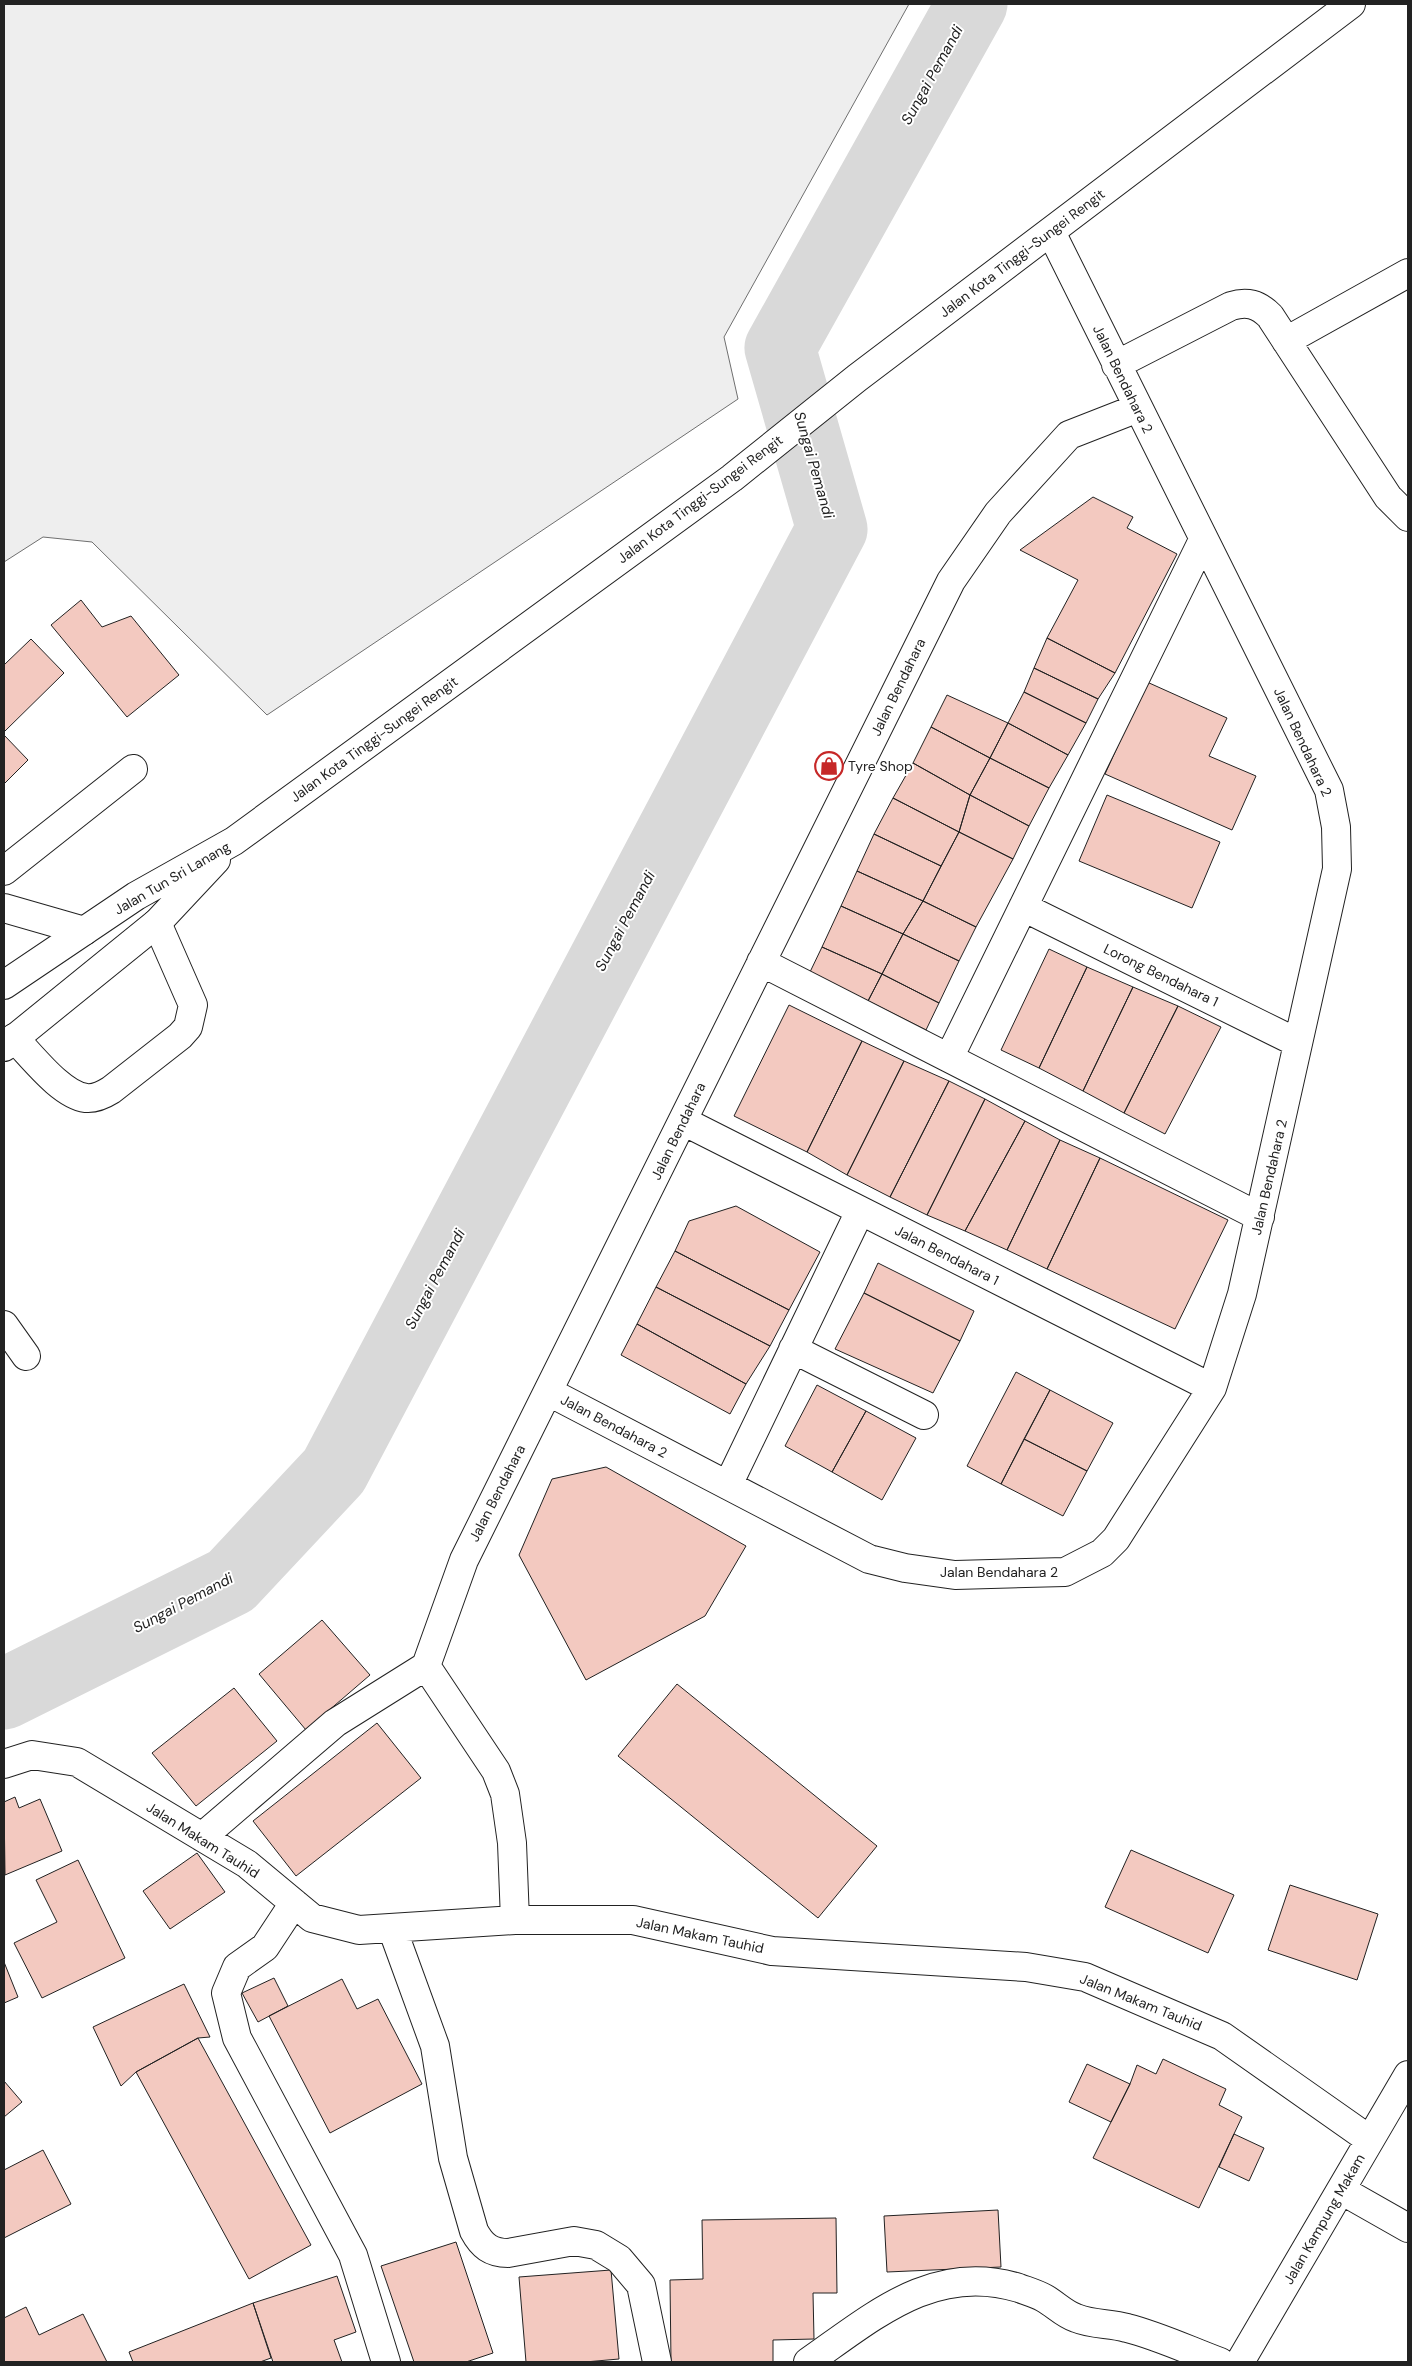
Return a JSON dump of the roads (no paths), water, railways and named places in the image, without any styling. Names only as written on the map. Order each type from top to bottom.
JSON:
[{"type":"street","name":"Jalan Kota Tinggi-Sungei Rengit","points":[[234,841],[732,478],[857,378],[1351,4]]},
{"type":"street","name":"Jalan Bendahara 2","points":[[548,1392],[869,1559],[905,1568],[954,1575],[1065,1572],[1102,1553],[1116,1538],[1212,1388],[1242,1294],[1337,869],[1336,827],[1329,790],[1051,232]]},
{"type":"street","points":[[1286,341],[1408,273]]},
{"type":"street","points":[[1116,365],[1231,306],[1241,303],[1252,304],[1262,308],[1286,341],[1388,497],[1408,517]]},
{"type":"street","name":"Jalan Bendahara","points":[[426,1666],[464,1560],[950,581],[998,513],[1069,435],[1138,408]]},
{"type":"street","points":[[948,1058],[1203,540]]},
{"type":"street","points":[[4,871],[133,769]]},
{"type":"street","name":"Jalan Tun Sri Lanang","points":[[9,1042],[157,924],[234,841]]},
{"type":"street","name":"Jalan Tun Sri Lanang","points":[[4,985],[136,896],[234,841]]},
{"type":"street","name":"Lorong Bendahara 1","points":[[1023,907],[1298,1043]]},
{"type":"street","points":[[4,908],[84,931]]},
{"type":"street","points":[[9,1042],[63,1088],[74,1095],[87,1098],[99,1097],[111,1090],[172,1042],[188,1027],[193,1004],[157,924]]},
{"type":"street","points":[[761,962],[1260,1217]]},
{"type":"street","name":"Jalan Bendahara 1","points":[[682,1121],[1212,1388]]},
{"type":"street","points":[[728,1485],[860,1211]]},
{"type":"street","points":[[4,1325],[26,1356]]},
{"type":"street","points":[[793,1349],[924,1415]]},
{"type":"street","points":[[202,1837],[335,1723],[426,1666],[496,1771],[505,1794],[512,1843],[515,1920]]},
{"type":"street","name":"Jalan Makam Tauhid","points":[[4,1764],[32,1755],[77,1762],[247,1864],[312,1918],[360,1930],[515,1920],[634,1920],[772,1951],[1026,1967],[1084,1977],[1222,2036],[1370,2140]]},
{"type":"street","points":[[294,1903],[265,1947],[237,1967],[226,1993],[237,2038],[353,2255],[386,2362]]},
{"type":"street","points":[[392,1928],[435,2046],[453,2158],[474,2231],[480,2241],[488,2248],[498,2252],[574,2241],[596,2245],[619,2259],[641,2286],[657,2362]]},
{"type":"street","name":"Jalan Kampung Makam","points":[[1240,2362],[1408,2075]]},
{"type":"street","points":[[1341,2190],[1408,2228]]},
{"type":"street","points":[[808,2362],[890,2305],[932,2288],[967,2281],[994,2281],[1022,2289],[1043,2297],[1073,2318],[1096,2324],[1127,2328],[1220,2362]]},
{"type":"waterway","name":"Sungai Pemandi","points":[[4,1694],[231,1581],[334,1471],[832,529],[780,348],[972,4]]},
{"type":"place","name":"Tyre Shop","points":[[829,766]]}]
